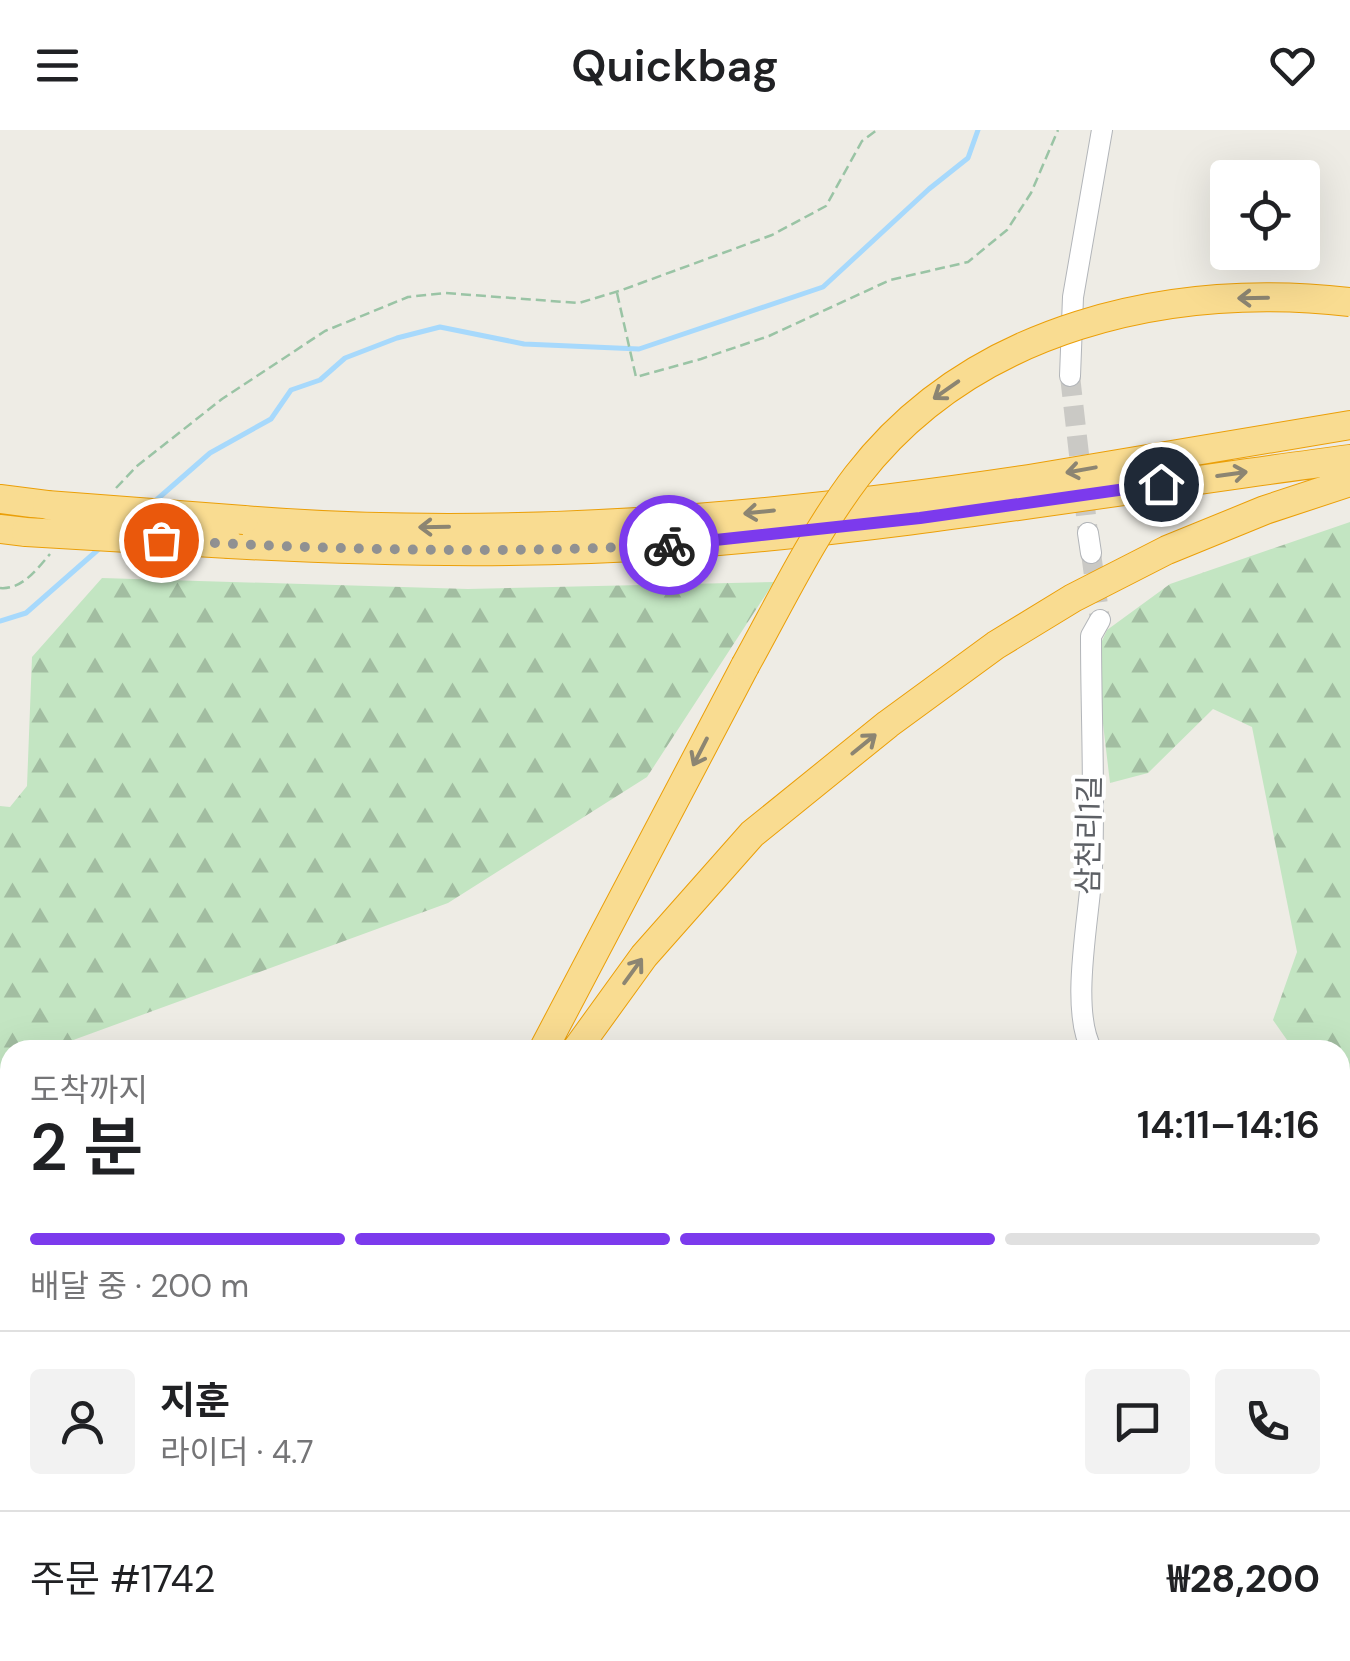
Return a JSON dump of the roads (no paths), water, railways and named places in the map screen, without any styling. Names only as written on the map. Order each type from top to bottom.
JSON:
[{"type":"highway","points":[[548,1040],[745,666],[857,476],[915,414],[965,377],[1009,352],[1054,333],[1139,308],[1254,298],[1350,302]]},
{"type":"highway","points":[[13,531],[236,532],[702,518],[1010,481],[1350,425]]},
{"type":"highway","points":[[0,499],[236,532],[528,550],[668,545],[953,513],[1350,459]]},
{"type":"highway","points":[[583,1040],[644,956],[752,834],[888,724],[996,645],[1073,598],[1166,550],[1265,510],[1350,482]]},
{"type":"street","points":[[1070,376],[1073,297],[1102,130]]},
{"type":"street","name":"삼천리1길","points":[[1086,1040],[1082,966],[1092,868],[1091,636],[1100,620]]},
{"type":"waterway","points":[[154,502],[210,453],[271,419],[291,390],[320,380],[345,358],[397,338],[440,327],[524,344],[639,349],[823,287],[968,158],[978,130]]},
{"type":"waterway","points":[[0,621],[26,613],[100,548]]},
{"type":"tunnel","points":[[1070,376],[1088,533]]},
{"type":"tunnel","points":[[1091,553],[1100,620]]}]
